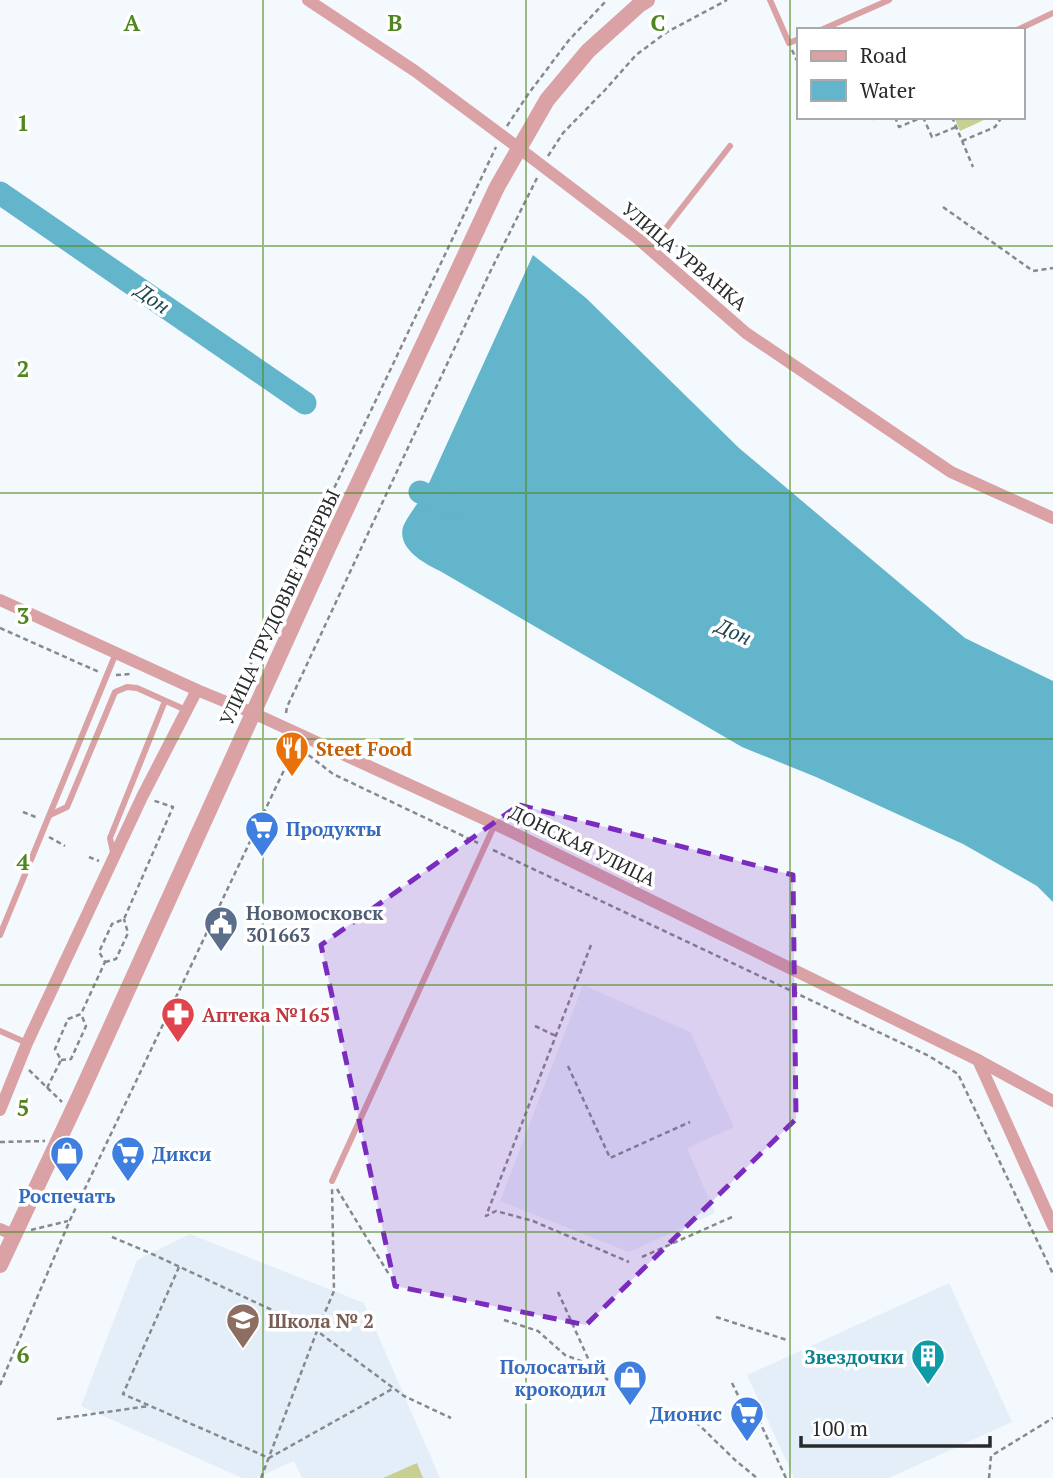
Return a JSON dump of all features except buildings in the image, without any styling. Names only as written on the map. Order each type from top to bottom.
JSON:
[{"type":"street","name":"УЛИЦА УРВАНКА","points":[[308,0],[415,71],[502,135],[637,239],[746,333],[951,472],[1053,518]]},
{"type":"street","name":"УЛИЦА ТРУДОВЫЕ РЕЗЕРВЫ","points":[[0,1265],[7,1232],[72,1112],[328,548],[497,187],[547,100],[588,51],[647,0]]},
{"type":"street","name":"ДОНСКАЯ УЛИЦА","points":[[0,600],[495,824],[978,1060],[1053,1101]]},
{"type":"street","points":[[0,1111],[27,1043],[142,797],[197,690]]},
{"type":"street","points":[[978,1060],[1053,1226]]},
{"type":"lane","points":[[770,0],[789,43],[797,40]]},
{"type":"lane","points":[[826,28],[889,0]]},
{"type":"lane","points":[[1021,28],[1053,13]]},
{"type":"lane","points":[[637,239],[663,232],[730,146]]},
{"type":"lane","points":[[0,935],[116,653]]},
{"type":"lane","points":[[50,815],[67,807],[116,692],[127,687],[137,688],[186,710]]},
{"type":"lane","points":[[115,857],[110,838],[165,701]]},
{"type":"lane","points":[[332,1181],[495,824]]},
{"type":"lane","points":[[0,1031],[27,1043]]},
{"type":"path","points":[[232,703],[510,120],[569,40],[607,0]]},
{"type":"path","points":[[286,715],[287,707],[485,285],[562,133],[636,55],[667,32],[727,0]]},
{"type":"path","points":[[789,43],[797,61]]},
{"type":"path","points":[[896,119],[899,128],[919,119]]},
{"type":"path","points":[[924,119],[932,137],[956,127]]},
{"type":"path","points":[[953,119],[973,167]]},
{"type":"path","points":[[962,141],[995,127],[1001,119]]},
{"type":"path","points":[[943,207],[1033,271],[1053,268]]},
{"type":"path","points":[[0,628],[107,676],[134,673]]},
{"type":"path","points":[[0,1385],[70,1220],[296,746],[333,774],[918,1051],[958,1074],[1053,1274]]},
{"type":"path","points":[[61,1060],[55,1049],[68,1019],[80,1014],[105,962],[116,959],[128,933],[124,919],[173,807],[142,797]]},
{"type":"path","points":[[23,812],[34,817]]},
{"type":"path","points":[[43,834],[65,846]]},
{"type":"path","points":[[105,962],[99,952],[112,924],[124,919]]},
{"type":"path","points":[[591,946],[486,1216],[496,1211],[533,1221],[629,1262]]},
{"type":"path","points":[[61,1060],[71,1059],[86,1026],[80,1014]]},
{"type":"path","points":[[534,1026],[556,1036]]},
{"type":"path","points":[[47,1088],[61,1060]]},
{"type":"path","points":[[20,1061],[72,1112]]},
{"type":"path","points":[[568,1066],[610,1158],[690,1122]]},
{"type":"path","points":[[513,1132],[516,1138]]},
{"type":"path","points":[[0,1142],[58,1140]]},
{"type":"path","points":[[332,1181],[390,1276]]},
{"type":"path","points":[[261,1478],[334,1291],[332,1181]]},
{"type":"path","points":[[642,1257],[732,1217]]},
{"type":"path","points":[[7,1232],[70,1220]]},
{"type":"path","points":[[112,1237],[317,1331],[404,1396],[451,1418]]},
{"type":"path","points":[[179,1267],[122,1394],[269,1458]]},
{"type":"path","points":[[558,1292],[591,1365]]},
{"type":"path","points":[[716,1317],[787,1340]]},
{"type":"path","points":[[504,1320],[538,1331],[565,1355],[591,1365],[608,1380]]},
{"type":"path","points":[[732,1383],[749,1418],[757,1416],[786,1478]]},
{"type":"path","points":[[269,1458],[394,1388]]},
{"type":"path","points":[[57,1419],[149,1406]]},
{"type":"path","points":[[989,1478],[992,1456],[1053,1418]]},
{"type":"path","points":[[696,1422],[757,1478]]},
{"type":"highlighted area","points":[[519,805],[793,875],[796,1119],[586,1325],[395,1286],[321,945]]},
{"type":"shaded area","points":[[583,985],[690,1032],[734,1127],[687,1148],[715,1213],[629,1252],[500,1201]]},
{"type":"shaded area","name":"Школа № 2","points":[[190,1234],[364,1303],[440,1478],[302,1478],[294,1461],[256,1478],[242,1478],[81,1406],[137,1260]]},
{"type":"shaded area","points":[[949,1283],[1012,1422],[889,1478],[794,1478],[747,1375]]},
{"type":"green space","points":[[955,119],[984,119],[984,120],[960,131]]},
{"type":"green space","points":[[417,1463],[423,1478],[383,1478]]},
{"type":"water","points":[[533,255],[586,298],[739,448],[965,638],[1053,681],[1053,902],[1037,886],[963,844],[816,777],[742,747],[427,564],[408,549],[402,535],[403,527],[424,494]]},
{"type":"waterway","name":"Дон","points":[[0,193],[305,403]]},
{"type":"waterway","name":"Дон","points":[[420,492],[453,507]]},
{"type":"place","name":"Steet Food","points":[[292,778]]},
{"type":"place","name":"Продукты","points":[[262,858]]},
{"type":"place","name":"Новомосковск 301663","points":[[221,953]]},
{"type":"place","name":"Аптека №165","points":[[178,1044]]},
{"type":"place","name":"Роспечать","points":[[67,1183]]},
{"type":"place","name":"Дикси","points":[[128,1183]]},
{"type":"place","name":"Школа № 2","points":[[243,1350]]},
{"type":"place","name":"Звездочки","points":[[928,1386]]},
{"type":"place","name":"Полосатый крокодил","points":[[630,1407]]},
{"type":"place","name":"Дионис","points":[[747,1443]]}]
